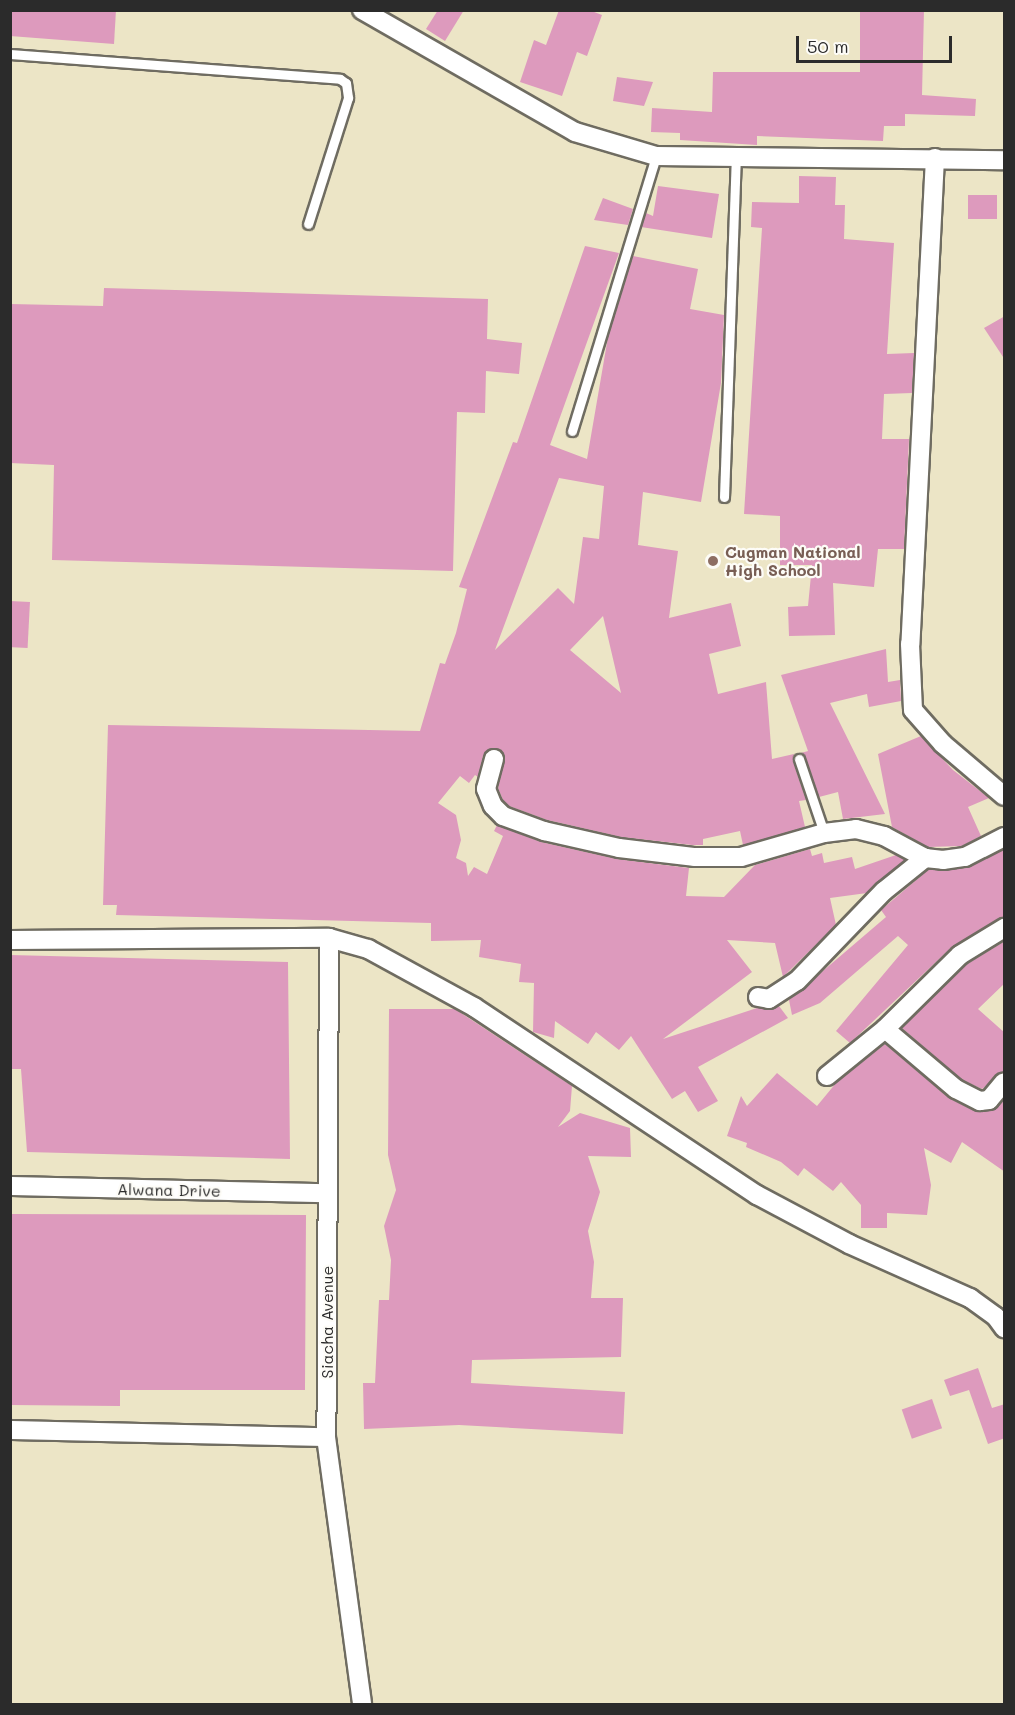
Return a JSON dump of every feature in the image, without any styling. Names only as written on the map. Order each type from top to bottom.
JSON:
[{"type":"street","points":[[362,10],[575,132],[656,156],[736,155],[1005,160]]},
{"type":"street","points":[[936,158],[910,644],[914,710],[944,744],[1005,796]]},
{"type":"street","points":[[494,759],[486,789],[493,806],[503,816],[592,844],[721,858],[741,857],[824,833],[869,831],[925,858],[964,857],[1005,837]]},
{"type":"street","points":[[758,997],[769,999],[797,981],[884,891],[925,858]]},
{"type":"street","points":[[827,1076],[885,1029],[960,955],[1005,928]]},
{"type":"street","points":[[10,940],[330,938],[368,949],[474,1007],[757,1195],[849,1244],[970,1299],[996,1317],[1005,1328]]},
{"type":"street","name":"Siacha Avenue","points":[[330,938],[326,1437],[362,1704]]},
{"type":"street","points":[[885,1029],[956,1089],[980,1101],[989,1100],[1005,1082]]},
{"type":"street","name":"Alwana Drive","points":[[10,1186],[328,1193]]},
{"type":"street","points":[[10,1430],[326,1437]]},
{"type":"lane","points":[[10,54],[340,79],[345,83],[348,98],[308,224]]},
{"type":"lane","points":[[724,496],[736,155]]},
{"type":"lane","points":[[572,430],[656,156]]},
{"type":"lane","points":[[799,759],[824,833]]},
{"type":"building","points":[[10,10],[116,10],[114,44],[10,36]]},
{"type":"building","points":[[438,10],[464,10],[445,41],[426,29]]},
{"type":"building","points":[[559,10],[589,10],[602,15],[587,56],[577,52],[562,96],[520,82],[534,40],[546,45]]},
{"type":"building","points":[[860,10],[924,10],[922,95],[976,99],[975,116],[905,114],[905,126],[884,126],[883,141],[757,136],[757,145],[680,140],[680,133],[651,132],[652,108],[712,112],[713,72],[860,72]]},
{"type":"building","points":[[617,77],[653,82],[644,106],[613,101]]},
{"type":"building","points":[[799,176],[836,177],[835,205],[845,205],[844,239],[894,243],[887,354],[914,353],[912,393],[884,394],[882,439],[909,439],[904,549],[878,549],[874,587],[833,583],[835,635],[789,636],[788,607],[808,606],[812,565],[780,565],[780,516],[744,514],[762,228],[751,227],[752,202],[799,203]]},
{"type":"building","points":[[658,186],[719,194],[712,238],[641,227],[646,213],[653,216]]},
{"type":"building","points":[[968,195],[997,195],[997,219],[968,219]]},
{"type":"building","points":[[603,198],[633,209],[628,225],[594,220]]},
{"type":"building","points":[[585,246],[619,253],[550,445],[587,459],[608,337],[633,256],[698,269],[690,309],[724,315],[721,383],[701,502],[643,492],[638,545],[678,551],[669,618],[731,603],[741,646],[709,654],[718,694],[766,682],[772,759],[794,754],[793,761],[806,800],[799,801],[805,827],[743,845],[740,831],[703,839],[703,845],[692,845],[621,837],[547,820],[509,806],[503,800],[498,788],[505,757],[501,751],[492,748],[483,756],[478,777],[475,775],[469,783],[460,776],[438,803],[456,815],[461,840],[456,858],[466,863],[468,876],[474,867],[487,874],[503,836],[494,831],[497,825],[541,842],[617,859],[689,868],[686,896],[724,897],[755,865],[810,849],[812,856],[822,853],[824,863],[852,857],[855,869],[896,855],[905,860],[867,893],[830,898],[836,925],[783,977],[775,943],[727,940],[752,972],[663,1039],[757,1008],[779,1006],[788,1018],[698,1067],[718,1101],[698,1112],[685,1091],[672,1099],[631,1036],[619,1050],[596,1032],[588,1044],[555,1021],[554,1038],[533,1032],[534,983],[519,982],[521,964],[479,957],[481,940],[431,941],[431,923],[116,915],[117,905],[103,905],[108,725],[420,731],[440,663],[445,664],[456,633],[467,589],[459,587],[513,442],[517,443]],"holes":[[[559,478],[604,486],[599,539],[583,537],[574,604],[558,588],[495,650]],[[603,616],[621,693],[570,650]]]},
{"type":"building","points":[[104,288],[488,299],[487,339],[522,343],[519,374],[486,371],[485,413],[457,412],[453,571],[52,560],[54,465],[10,463],[10,304],[103,306]]},
{"type":"building","points":[[1005,316],[1005,360],[984,328]]},
{"type":"building","points":[[10,601],[30,602],[28,648],[10,647]]},
{"type":"building","points":[[886,649],[888,682],[900,680],[901,701],[869,707],[867,694],[830,703],[885,814],[843,819],[838,792],[819,797],[801,753],[808,751],[781,675]]},
{"type":"building","points":[[921,736],[953,770],[989,798],[968,807],[981,836],[962,846],[928,847],[892,827],[878,754]]},
{"type":"building","points":[[1005,849],[1005,917],[952,947],[850,1043],[836,1031],[908,945],[898,936],[820,1003],[792,1015],[789,1000],[886,917],[881,910],[928,870],[967,868]]},
{"type":"building","points":[[1005,941],[1005,983],[978,1009],[1005,1033],[1005,1071],[982,1089],[962,1080],[902,1028],[967,964]]},
{"type":"building","points":[[10,955],[288,962],[290,1159],[27,1152],[21,1069],[10,1069]]},
{"type":"building","points":[[389,1009],[455,1009],[572,1086],[570,1111],[558,1127],[580,1113],[630,1128],[631,1157],[588,1156],[600,1192],[588,1231],[594,1262],[591,1298],[623,1298],[621,1357],[472,1360],[471,1383],[625,1392],[623,1434],[459,1425],[364,1429],[363,1383],[375,1383],[379,1300],[389,1300],[391,1260],[384,1226],[396,1190],[388,1155]]},
{"type":"building","points":[[885,1044],[949,1098],[975,1111],[991,1111],[1005,1099],[1005,1172],[962,1142],[951,1163],[924,1148],[931,1185],[927,1215],[887,1213],[887,1228],[861,1228],[861,1205],[841,1182],[833,1191],[804,1168],[798,1176],[781,1162],[746,1147],[747,1143],[727,1136],[741,1096],[747,1106],[777,1073],[817,1106],[836,1083]]},
{"type":"building","points":[[10,1214],[306,1215],[305,1390],[120,1390],[120,1406],[10,1405]]},
{"type":"building","points":[[978,1368],[992,1408],[1005,1404],[1005,1438],[988,1444],[969,1390],[950,1396],[944,1380]]},
{"type":"building","points":[[932,1399],[942,1428],[912,1439],[902,1409]]},
{"type":"place","name":"Cugman National High School","points":[[713,561]]}]
